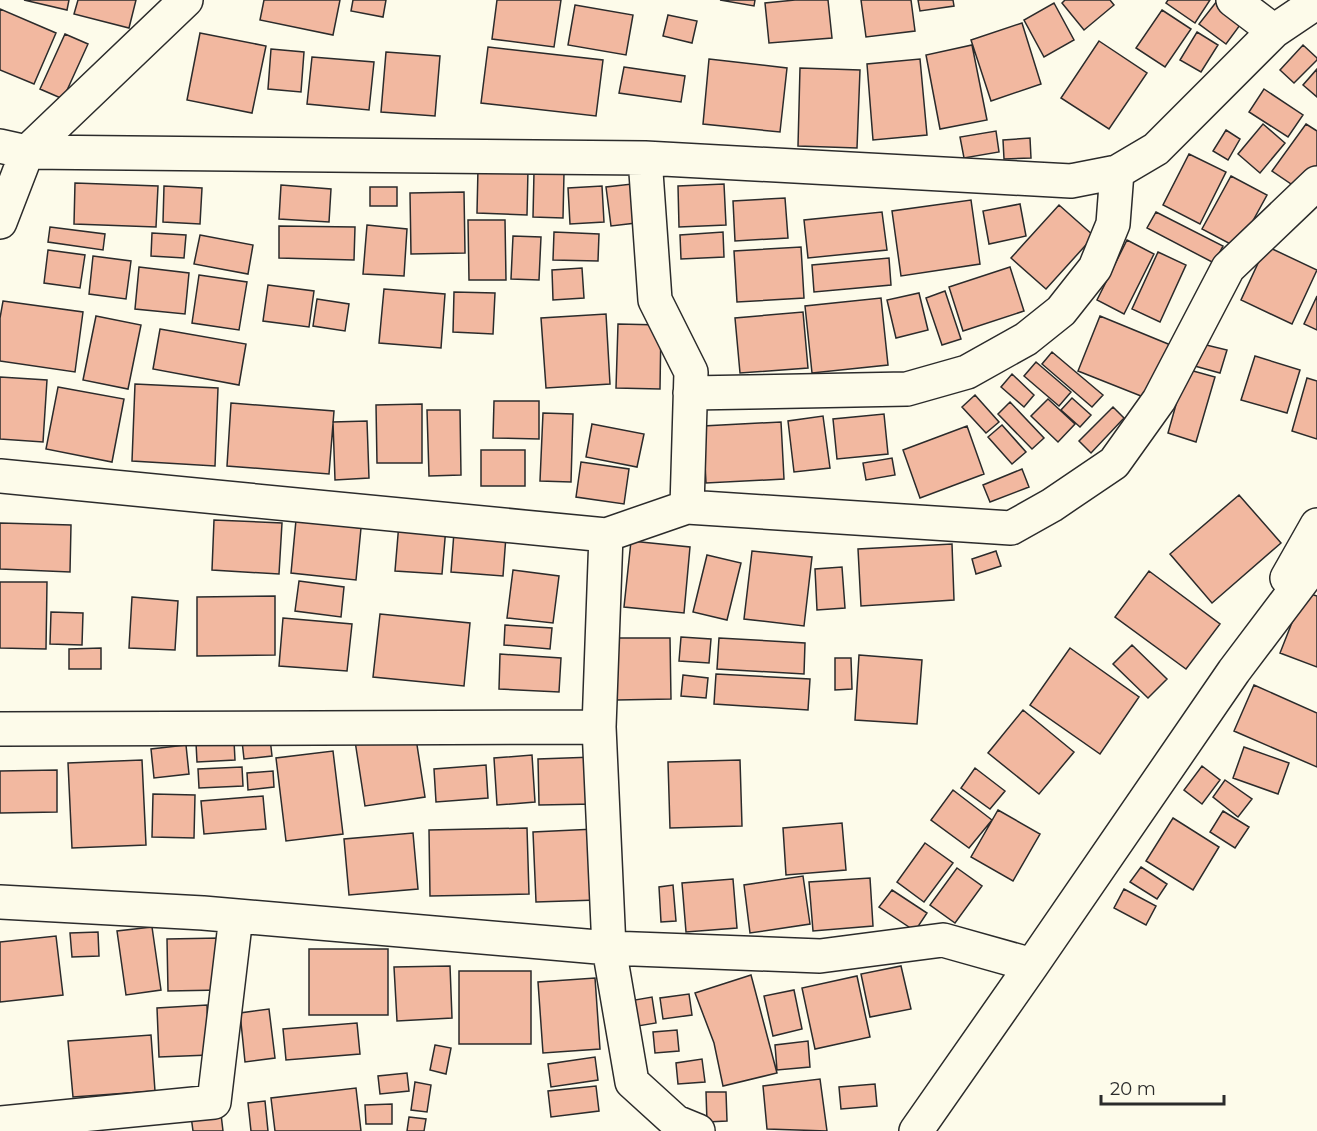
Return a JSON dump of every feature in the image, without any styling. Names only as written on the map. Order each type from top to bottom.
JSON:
[{"type":"street","points":[[0,222],[14,149],[186,0]]},
{"type":"street","points":[[1233,0],[1274,31]]},
{"type":"street","points":[[14,149],[645,158],[1071,181],[1117,172],[1156,148],[1274,31],[1317,2]]},
{"type":"street","points":[[645,158],[655,300],[691,372],[687,507]]},
{"type":"street","points":[[690,393],[908,390],[967,372],[1026,339],[1060,311],[1095,268],[1113,224],[1117,172]]},
{"type":"street","points":[[0,476],[606,535],[687,507],[1011,528],[1052,505],[1114,462],[1160,400],[1228,268],[1317,183]]},
{"type":"street","points":[[1234,671],[1317,525]]},
{"type":"street","points":[[606,535],[599,728],[609,948],[632,1082],[676,1122],[698,1131]]},
{"type":"street","points":[[916,1131],[1234,671],[1317,561]]},
{"type":"street","points":[[0,729],[599,728]]},
{"type":"street","points":[[0,902],[236,916],[609,948],[820,956],[943,940],[1032,965]]},
{"type":"street","points":[[0,1123],[214,1102],[236,916]]},
{"type":"building","points":[[24,0],[69,0],[67,10]]},
{"type":"building","points":[[78,0],[136,0],[129,28],[74,14]]},
{"type":"building","points":[[264,0],[340,0],[333,35],[260,20]]},
{"type":"building","points":[[353,0],[386,0],[383,17],[351,11]]},
{"type":"building","points":[[497,0],[561,0],[554,47],[492,39]]},
{"type":"building","points":[[720,0],[755,0],[754,6]]},
{"type":"building","points":[[828,0],[832,38],[769,43],[765,3]]},
{"type":"building","points":[[861,0],[911,0],[915,31],[866,37]]},
{"type":"building","points":[[918,0],[953,0],[954,6],[920,11]]},
{"type":"building","points":[[1065,0],[1110,0],[1114,5],[1084,30],[1062,3]]},
{"type":"building","points":[[1168,0],[1210,0],[1195,23],[1166,3]]},
{"type":"building","points":[[1217,1],[1243,21],[1226,44],[1199,24]]},
{"type":"building","points":[[1054,3],[1074,40],[1044,57],[1024,20]]},
{"type":"building","points":[[575,5],[633,15],[626,55],[568,45]]},
{"type":"building","points":[[0,9],[56,33],[34,84],[0,70]]},
{"type":"building","points":[[1162,10],[1191,29],[1165,67],[1136,48]]},
{"type":"building","points":[[668,15],[697,21],[692,43],[663,36]]},
{"type":"building","points":[[1022,23],[1041,84],[991,101],[971,40]]},
{"type":"building","points":[[1197,32],[1218,45],[1201,72],[1180,60]]},
{"type":"building","points":[[200,33],[266,46],[252,113],[187,100]]},
{"type":"building","points":[[65,34],[88,44],[63,99],[40,89]]},
{"type":"building","points":[[1099,41],[1147,73],[1109,129],[1061,98]]},
{"type":"building","points":[[972,45],[987,120],[940,129],[926,55]]},
{"type":"building","points":[[1303,45],[1317,60],[1294,83],[1280,70]]},
{"type":"building","points":[[488,47],[603,60],[596,116],[481,103]]},
{"type":"building","points":[[271,49],[304,52],[301,92],[268,89]]},
{"type":"building","points":[[386,52],[440,56],[435,116],[381,112]]},
{"type":"building","points":[[312,57],[374,62],[369,110],[307,104]]},
{"type":"building","points":[[709,59],[787,68],[780,132],[703,124]]},
{"type":"building","points":[[920,59],[927,135],[873,140],[867,64]]},
{"type":"building","points":[[624,67],[685,76],[681,102],[619,93]]},
{"type":"building","points":[[800,68],[860,70],[857,148],[798,146]]},
{"type":"building","points":[[1317,69],[1317,97],[1303,85]]},
{"type":"building","points":[[1264,89],[1303,115],[1288,137],[1249,112]]},
{"type":"building","points":[[1263,124],[1285,143],[1260,173],[1238,154]]},
{"type":"building","points":[[1306,124],[1317,131],[1317,167],[1300,190],[1272,171]]},
{"type":"building","points":[[1226,130],[1240,139],[1228,160],[1213,151]]},
{"type":"building","points":[[996,131],[999,152],[964,158],[960,137]]},
{"type":"building","points":[[1030,138],[1031,158],[1004,159],[1003,140]]},
{"type":"building","points":[[1189,154],[1226,172],[1200,224],[1163,205]]},
{"type":"building","points":[[478,168],[528,169],[527,215],[477,213]]},
{"type":"building","points":[[534,172],[564,173],[563,218],[533,217]]},
{"type":"building","points":[[1231,176],[1267,195],[1238,248],[1202,229]]},
{"type":"building","points":[[75,183],[158,186],[156,227],[74,224]]},
{"type":"building","points":[[632,184],[636,223],[611,226],[606,187]]},
{"type":"building","points":[[724,184],[726,225],[679,227],[678,186]]},
{"type":"building","points":[[281,185],[331,189],[329,222],[279,219]]},
{"type":"building","points":[[164,186],[202,188],[200,224],[163,222]]},
{"type":"building","points":[[602,186],[604,222],[570,224],[568,188]]},
{"type":"building","points":[[370,187],[397,187],[397,206],[370,206]]},
{"type":"building","points":[[464,192],[465,253],[411,254],[410,193]]},
{"type":"building","points":[[785,198],[788,238],[735,241],[733,201]]},
{"type":"building","points":[[971,200],[980,264],[901,276],[892,211]]},
{"type":"building","points":[[1020,204],[1026,236],[989,244],[983,211]]},
{"type":"building","points":[[1059,205],[1094,236],[1046,289],[1011,258]]},
{"type":"building","points":[[882,212],[887,250],[808,258],[804,220]]},
{"type":"building","points":[[1156,212],[1223,246],[1214,263],[1147,228]]},
{"type":"building","points":[[468,220],[505,220],[506,280],[469,280]]},
{"type":"building","points":[[367,225],[407,229],[404,276],[363,274]]},
{"type":"building","points":[[279,226],[355,227],[354,260],[279,258]]},
{"type":"building","points":[[50,227],[105,234],[103,250],[48,242]]},
{"type":"building","points":[[554,232],[599,234],[598,261],[553,260]]},
{"type":"building","points":[[723,232],[724,257],[681,259],[680,235]]},
{"type":"building","points":[[152,233],[186,235],[184,258],[151,256]]},
{"type":"building","points":[[200,235],[253,245],[248,274],[194,264]]},
{"type":"building","points":[[513,236],[541,237],[539,280],[511,279]]},
{"type":"building","points":[[1127,240],[1154,254],[1124,314],[1097,300]]},
{"type":"building","points":[[1266,246],[1317,270],[1292,324],[1241,300]]},
{"type":"building","points":[[801,247],[804,298],[737,302],[734,251]]},
{"type":"building","points":[[48,250],[85,255],[80,288],[44,283]]},
{"type":"building","points":[[1158,252],[1186,265],[1160,322],[1132,309]]},
{"type":"building","points":[[93,256],[131,261],[126,299],[89,294]]},
{"type":"building","points":[[889,258],[891,285],[814,292],[812,265]]},
{"type":"building","points":[[139,267],[189,273],[185,314],[135,309]]},
{"type":"building","points":[[1010,267],[1024,311],[963,331],[949,287]]},
{"type":"building","points":[[582,268],[584,298],[553,300],[552,270]]},
{"type":"building","points":[[199,275],[247,282],[239,330],[192,323]]},
{"type":"building","points":[[268,285],[314,291],[309,327],[263,321]]},
{"type":"building","points":[[384,289],[445,294],[441,348],[379,343]]},
{"type":"building","points":[[945,291],[961,339],[942,345],[926,298]]},
{"type":"building","points":[[454,292],[495,293],[493,334],[453,332]]},
{"type":"building","points":[[919,293],[928,330],[896,338],[887,300]]},
{"type":"building","points":[[1317,296],[1317,330],[1304,324]]},
{"type":"building","points":[[881,298],[888,365],[812,373],[805,306]]},
{"type":"building","points":[[317,299],[349,304],[345,331],[313,326]]},
{"type":"building","points":[[3,301],[83,312],[75,372],[0,361],[0,318]]},
{"type":"building","points":[[803,312],[808,368],[740,373],[735,318]]},
{"type":"building","points":[[606,314],[610,384],[546,388],[541,318]]},
{"type":"building","points":[[96,316],[141,325],[128,389],[83,380]]},
{"type":"building","points":[[1100,316],[1173,346],[1151,400],[1078,371]]},
{"type":"building","points":[[618,324],[661,325],[660,389],[616,388]]},
{"type":"building","points":[[160,329],[246,344],[239,385],[153,369]]},
{"type":"building","points":[[1198,343],[1227,350],[1220,373],[1191,365]]},
{"type":"building","points":[[1052,352],[1103,395],[1092,407],[1042,364]]},
{"type":"building","points":[[1255,356],[1300,370],[1287,413],[1241,400]]},
{"type":"building","points":[[1036,362],[1071,392],[1059,406],[1024,376]]},
{"type":"building","points":[[1186,369],[1215,377],[1196,442],[1168,433]]},
{"type":"building","points":[[1012,374],[1034,395],[1024,407],[1001,387]]},
{"type":"building","points":[[0,377],[47,380],[43,442],[0,439]]},
{"type":"building","points":[[1307,378],[1317,381],[1317,439],[1292,431]]},
{"type":"building","points":[[135,384],[218,388],[215,466],[132,461]]},
{"type":"building","points":[[58,387],[124,399],[112,462],[46,449]]},
{"type":"building","points":[[975,395],[999,422],[986,433],[962,407]]},
{"type":"building","points":[[1072,398],[1091,415],[1080,427],[1061,410]]},
{"type":"building","points":[[1048,399],[1075,424],[1058,442],[1031,416]]},
{"type":"building","points":[[494,401],[539,401],[539,439],[493,438]]},
{"type":"building","points":[[1010,402],[1044,438],[1032,449],[998,414]]},
{"type":"building","points":[[231,403],[334,411],[329,474],[227,466]]},
{"type":"building","points":[[422,404],[422,463],[377,463],[376,405]]},
{"type":"building","points":[[1113,407],[1124,418],[1091,453],[1079,441]]},
{"type":"building","points":[[427,410],[460,410],[461,475],[429,476]]},
{"type":"building","points":[[543,413],[573,414],[571,482],[540,481]]},
{"type":"building","points":[[884,414],[888,454],[837,459],[833,419]]},
{"type":"building","points":[[823,416],[830,468],[794,472],[788,421]]},
{"type":"building","points":[[367,421],[369,478],[335,480],[333,422]]},
{"type":"building","points":[[781,422],[784,479],[706,483],[703,426]]},
{"type":"building","points":[[592,424],[644,434],[637,467],[586,457]]},
{"type":"building","points":[[1002,425],[1026,452],[1012,464],[988,437]]},
{"type":"building","points":[[967,426],[984,474],[920,498],[903,450]]},
{"type":"building","points":[[481,450],[525,450],[525,486],[481,486]]},
{"type":"building","points":[[892,458],[895,475],[866,480],[863,463]]},
{"type":"building","points":[[581,462],[629,469],[624,504],[576,497]]},
{"type":"building","points":[[1022,469],[1029,487],[990,502],[983,485]]},
{"type":"building","points":[[1239,495],[1281,543],[1212,603],[1170,554]]},
{"type":"building","points":[[214,520],[282,523],[279,574],[212,570]]},
{"type":"building","points":[[296,520],[361,528],[356,580],[291,573]]},
{"type":"building","points":[[0,523],[71,525],[70,572],[0,569]]},
{"type":"building","points":[[399,523],[446,527],[442,574],[395,571]]},
{"type":"building","points":[[454,532],[506,536],[503,576],[451,572]]},
{"type":"building","points":[[631,541],[690,547],[684,613],[624,607]]},
{"type":"building","points":[[952,544],[954,600],[861,606],[858,549]]},
{"type":"building","points":[[752,551],[812,557],[804,626],[744,619]]},
{"type":"building","points":[[996,551],[1001,566],[976,574],[972,559]]},
{"type":"building","points":[[707,555],[741,563],[727,620],[693,612]]},
{"type":"building","points":[[842,567],[845,608],[817,610],[815,569]]},
{"type":"building","points":[[513,570],[559,576],[553,623],[507,618]]},
{"type":"building","points":[[1149,571],[1220,624],[1186,669],[1115,617]]},
{"type":"building","points":[[299,581],[344,587],[341,617],[295,611]]},
{"type":"building","points":[[0,582],[47,582],[46,649],[0,648]]},
{"type":"building","points":[[1304,592],[1317,596],[1317,667],[1280,653]]},
{"type":"building","points":[[275,596],[275,655],[197,656],[197,597]]},
{"type":"building","points":[[132,597],[178,601],[175,650],[129,648]]},
{"type":"building","points":[[51,612],[83,613],[82,645],[50,644]]},
{"type":"building","points":[[380,614],[470,623],[464,686],[373,677]]},
{"type":"building","points":[[283,618],[352,624],[347,671],[279,666]]},
{"type":"building","points":[[505,625],[552,628],[550,649],[504,645]]},
{"type":"building","points":[[681,637],[711,639],[709,663],[679,661]]},
{"type":"building","points":[[616,638],[670,638],[671,699],[617,700]]},
{"type":"building","points":[[719,638],[805,643],[804,674],[717,669]]},
{"type":"building","points":[[1132,645],[1167,679],[1148,698],[1113,664]]},
{"type":"building","points":[[101,648],[101,669],[69,669],[69,649]]},
{"type":"building","points":[[1070,648],[1139,697],[1100,754],[1030,705]]},
{"type":"building","points":[[500,654],[561,658],[559,692],[499,689]]},
{"type":"building","points":[[859,655],[922,660],[917,724],[855,720]]},
{"type":"building","points":[[835,658],[851,658],[852,689],[835,690]]},
{"type":"building","points":[[716,674],[810,679],[808,710],[714,704]]},
{"type":"building","points":[[683,675],[708,678],[706,698],[681,696]]},
{"type":"building","points":[[1254,685],[1317,713],[1317,767],[1234,731]]},
{"type":"building","points":[[1023,710],[1074,752],[1039,794],[988,753]]},
{"type":"building","points":[[415,732],[425,797],[365,806],[355,741]]},
{"type":"building","points":[[270,738],[272,756],[244,759],[242,741]]},
{"type":"building","points":[[234,741],[235,760],[197,762],[196,743]]},
{"type":"building","points":[[186,745],[189,774],[154,778],[151,749]]},
{"type":"building","points":[[1244,747],[1289,763],[1278,794],[1233,778]]},
{"type":"building","points":[[333,751],[343,834],[286,841],[276,758]]},
{"type":"building","points":[[532,755],[535,802],[497,805],[494,758]]},
{"type":"building","points":[[594,757],[595,804],[539,805],[538,759]]},
{"type":"building","points":[[142,760],[146,845],[72,848],[68,763]]},
{"type":"building","points":[[740,760],[742,826],[670,828],[668,762]]},
{"type":"building","points":[[486,765],[488,798],[436,802],[434,769]]},
{"type":"building","points":[[1202,766],[1220,780],[1202,804],[1184,790]]},
{"type":"building","points":[[242,767],[243,786],[199,788],[198,769]]},
{"type":"building","points":[[975,768],[1005,791],[990,809],[961,788]]},
{"type":"building","points":[[57,770],[57,812],[0,813],[0,771]]},
{"type":"building","points":[[273,771],[274,787],[248,790],[247,773]]},
{"type":"building","points":[[1225,780],[1252,799],[1238,817],[1213,797]]},
{"type":"building","points":[[953,790],[992,820],[969,848],[931,820]]},
{"type":"building","points":[[153,794],[195,795],[194,838],[152,837]]},
{"type":"building","points":[[263,796],[266,829],[204,834],[201,801]]},
{"type":"building","points":[[998,810],[1040,834],[1013,881],[971,857]]},
{"type":"building","points":[[1223,811],[1249,827],[1235,848],[1210,832]]},
{"type":"building","points":[[1173,818],[1219,847],[1193,890],[1146,861]]},
{"type":"building","points":[[842,823],[846,870],[786,875],[783,828]]},
{"type":"building","points":[[527,828],[529,894],[430,896],[429,830]]},
{"type":"building","points":[[595,829],[597,900],[536,902],[533,832]]},
{"type":"building","points":[[413,833],[418,889],[349,895],[344,839]]},
{"type":"building","points":[[925,843],[953,863],[924,902],[897,882]]},
{"type":"building","points":[[1141,867],[1167,884],[1157,899],[1130,882]]},
{"type":"building","points":[[957,868],[982,886],[955,923],[930,905]]},
{"type":"building","points":[[803,876],[810,924],[750,933],[744,885]]},
{"type":"building","points":[[870,878],[873,926],[813,931],[809,882]]},
{"type":"building","points":[[733,879],[737,928],[686,932],[682,883]]},
{"type":"building","points":[[673,885],[676,921],[661,922],[659,887]]},
{"type":"building","points":[[1124,889],[1156,906],[1146,925],[1114,908]]},
{"type":"building","points":[[892,890],[927,913],[915,931],[879,907]]},
{"type":"building","points":[[152,927],[161,990],[126,995],[117,931]]},
{"type":"building","points":[[98,932],[99,956],[72,957],[70,933]]},
{"type":"building","points":[[56,936],[63,995],[0,1002],[0,942]]},
{"type":"building","points":[[220,938],[221,990],[168,991],[167,939]]},
{"type":"building","points":[[309,949],[388,949],[388,1015],[309,1015]]},
{"type":"building","points":[[450,966],[452,1018],[397,1021],[394,967]]},
{"type":"building","points":[[901,966],[911,1009],[870,1017],[861,974]]},
{"type":"building","points":[[459,971],[531,971],[531,1044],[459,1044]]},
{"type":"building","points":[[751,975],[777,1073],[723,1086],[714,1043],[695,993]]},
{"type":"building","points":[[857,976],[870,1037],[815,1049],[802,988]]},
{"type":"building","points":[[595,978],[600,1049],[543,1053],[538,982]]},
{"type":"building","points":[[794,990],[802,1029],[773,1036],[764,996]]},
{"type":"building","points":[[689,994],[692,1015],[663,1019],[660,998]]},
{"type":"building","points":[[652,997],[656,1023],[632,1027],[629,1001]]},
{"type":"building","points":[[207,1005],[209,1055],[159,1057],[157,1008]]},
{"type":"building","points":[[269,1009],[275,1058],[245,1062],[240,1013]]},
{"type":"building","points":[[357,1023],[360,1054],[286,1060],[283,1029]]},
{"type":"building","points":[[677,1030],[679,1051],[655,1053],[653,1032]]},
{"type":"building","points":[[151,1035],[155,1091],[73,1097],[68,1041]]},
{"type":"building","points":[[808,1041],[810,1067],[777,1070],[775,1045]]},
{"type":"building","points":[[435,1045],[451,1048],[446,1074],[430,1070]]},
{"type":"building","points":[[595,1057],[598,1080],[551,1087],[548,1064]]},
{"type":"building","points":[[702,1059],[705,1082],[678,1084],[676,1063]]},
{"type":"building","points":[[407,1073],[409,1091],[380,1094],[378,1076]]},
{"type":"building","points":[[820,1079],[827,1131],[767,1129],[763,1086]]},
{"type":"building","points":[[415,1082],[431,1085],[427,1112],[411,1110]]},
{"type":"building","points":[[875,1084],[877,1106],[841,1109],[839,1087]]},
{"type":"building","points":[[596,1086],[599,1111],[551,1117],[548,1091]]},
{"type":"building","points":[[356,1088],[361,1131],[275,1131],[271,1098]]},
{"type":"building","points":[[706,1092],[726,1092],[727,1121],[707,1122]]},
{"type":"building","points":[[265,1101],[268,1131],[251,1131],[248,1103]]},
{"type":"building","points":[[392,1104],[392,1124],[366,1124],[365,1105]]},
{"type":"building","points":[[221,1114],[223,1131],[193,1131],[191,1116]]},
{"type":"building","points":[[409,1117],[426,1119],[424,1131],[407,1131]]}]
